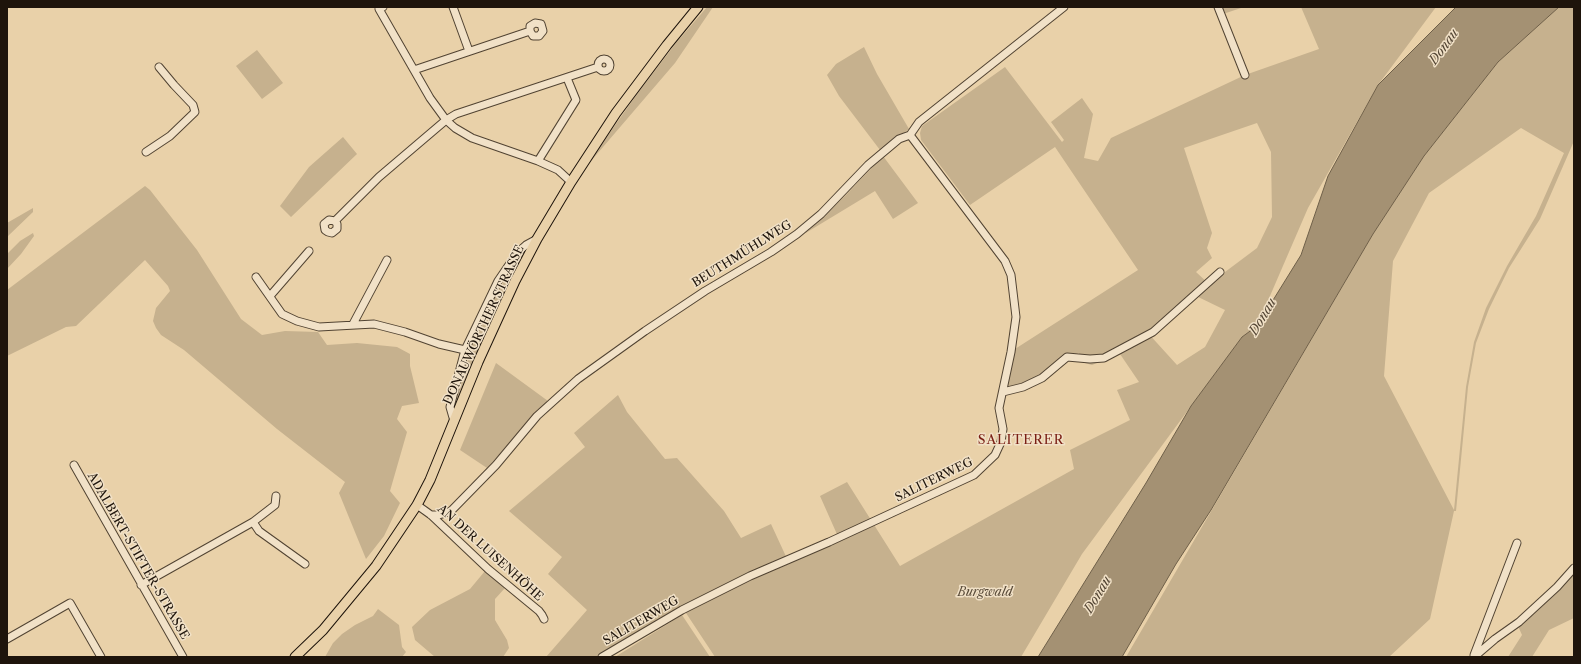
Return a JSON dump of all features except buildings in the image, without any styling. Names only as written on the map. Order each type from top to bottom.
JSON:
[{"type":"main road","name":"DONAUWÖRTHER STRASSE","points":[[295,657],[323,630],[376,566],[418,505],[430,480],[478,362],[512,288],[537,239],[571,182],[616,113],[667,45],[698,7]]},
{"type":"street","points":[[453,7],[469,51]]},
{"type":"street","name":"BEUTHMÜHLWEG","points":[[431,515],[439,515],[450,510],[496,465],[537,416],[578,379],[645,331],[705,291],[771,252],[797,234],[821,214],[868,165],[899,139],[910,135],[919,122],[1064,7]]},
{"type":"street","points":[[1218,7],[1245,75]]},
{"type":"street","points":[[381,8],[430,98],[446,120],[455,128],[472,138],[538,161],[558,170],[571,182]]},
{"type":"street","points":[[414,70],[530,32]]},
{"type":"street","points":[[146,152],[170,136],[195,112],[193,105],[159,67]]},
{"type":"street","points":[[335,221],[379,177],[446,120],[456,114],[598,67]]},
{"type":"street","points":[[538,161],[576,100],[567,78]]},
{"type":"street","name":"SALITERWEG","points":[[602,657],[682,610],[750,576],[829,542],[974,475],[992,459],[1001,442],[1003,429],[999,408],[1016,317],[1012,275],[1005,261],[910,135]]},
{"type":"street","name":"DONAUWÖRTHER STRASSE","points":[[454,421],[450,407],[465,350],[498,281],[517,253],[526,245],[537,239]]},
{"type":"street","points":[[270,296],[309,251]]},
{"type":"street","points":[[353,324],[387,260]]},
{"type":"street","points":[[1003,392],[1024,387],[1042,378],[1067,357],[1090,359],[1104,358],[1153,332],[1220,272]]},
{"type":"street","points":[[256,277],[282,314],[297,321],[319,327],[374,324],[405,332],[439,344],[465,350]]},
{"type":"street","name":"ADALBERT-STIFTER-STRASSE","points":[[74,465],[183,657]]},
{"type":"street","points":[[141,585],[253,522],[275,505],[276,496]]},
{"type":"street","name":"AN DER LUISENHÖHE","points":[[418,505],[431,515],[488,569],[539,611],[544,619]]},
{"type":"street","points":[[253,522],[259,531],[305,564]]},
{"type":"street","points":[[1473,657],[1517,543]]},
{"type":"street","points":[[1473,657],[1519,622],[1557,587],[1574,568]]},
{"type":"street","points":[[7,639],[70,603],[101,657]]},
{"type":"green space","points":[[707,7],[713,7],[675,63],[585,168],[637,94],[676,43]]},
{"type":"green space","points":[[1221,7],[1244,7],[1223,14]]},
{"type":"green space","name":"Burgwald","points":[[1301,7],[1436,7],[1378,85],[1308,208],[1257,326],[1242,337],[1082,554],[1021,657],[715,657],[686,613],[686,610],[599,657],[546,657],[587,610],[548,574],[562,557],[509,511],[585,447],[574,433],[618,395],[627,412],[665,459],[677,458],[724,511],[741,538],[771,524],[789,563],[840,541],[820,496],[847,482],[900,566],[1074,469],[1070,450],[1130,420],[1117,390],[1139,382],[1120,354],[1092,365],[1081,362],[1079,353],[1069,354],[1059,359],[1042,375],[1007,390],[1015,349],[1138,270],[1055,147],[970,205],[921,140],[920,133],[922,126],[1005,67],[1062,142],[1064,140],[1051,122],[1082,98],[1093,114],[1084,158],[1098,161],[1111,138],[1245,75],[1319,49]],"holes":[[[1257,123],[1271,152],[1272,217],[1257,248],[1209,284],[1196,272],[1212,258],[1207,248],[1212,233],[1184,148]],[[1192,294],[1225,310],[1205,347],[1177,365],[1147,332]]]},
{"type":"green space","points":[[1559,7],[1574,7],[1574,141],[1540,219],[1509,268],[1489,309],[1476,343],[1468,387],[1456,511],[1454,511],[1430,619],[1389,657],[1126,657],[1373,234],[1424,156],[1498,62]],"holes":[[[1521,128],[1564,153],[1536,216],[1507,266],[1486,308],[1474,342],[1466,387],[1454,510],[1384,376],[1393,261],[1429,193]]]},
{"type":"green space","points":[[864,47],[877,74],[909,129],[880,150],[839,96],[827,75],[836,64]]},
{"type":"green space","points":[[257,50],[283,83],[262,99],[236,66]]},
{"type":"green space","points":[[343,137],[357,154],[291,217],[280,206],[309,167]]},
{"type":"green space","points":[[883,156],[918,203],[893,219],[875,191],[804,234],[845,196]]},
{"type":"green space","points":[[145,186],[150,190],[197,250],[241,319],[262,335],[285,331],[318,332],[327,345],[357,343],[397,347],[410,354],[410,366],[419,403],[402,406],[397,419],[407,432],[390,491],[400,503],[384,536],[366,559],[339,493],[345,482],[277,429],[184,350],[161,335],[153,321],[156,308],[170,291],[168,286],[145,260],[76,326],[66,327],[7,356],[7,290]]},
{"type":"green space","points":[[33,208],[33,212],[7,237],[7,223]]},
{"type":"green space","points":[[33,233],[34,236],[21,254],[7,269],[7,254],[20,241]]},
{"type":"green space","points":[[524,250],[527,252],[456,408],[454,406],[471,349],[497,292]]},
{"type":"green space","points":[[496,363],[548,401],[487,468],[460,450]]},
{"type":"green space","points":[[485,571],[505,588],[495,599],[495,620],[507,640],[509,648],[503,657],[435,657],[415,640],[412,627],[430,610],[470,589]]},
{"type":"green space","points":[[1574,572],[1574,618],[1549,630],[1532,657],[1508,657],[1522,635],[1518,626]]},
{"type":"green space","points":[[378,609],[399,625],[402,647],[406,652],[402,657],[325,657],[333,643],[342,634],[355,625],[373,616]]},
{"type":"green space","points":[[682,615],[710,657],[615,657]]},
{"type":"water","name":"Donau","points":[[1456,7],[1559,7],[1498,62],[1424,156],[1373,234],[1211,510],[1176,564],[1122,657],[1038,657],[1146,483],[1191,406],[1242,337],[1257,326],[1301,255],[1328,176],[1378,85]]},
{"type":"district","name":"SALITERER","points":[[1021,440]]}]
